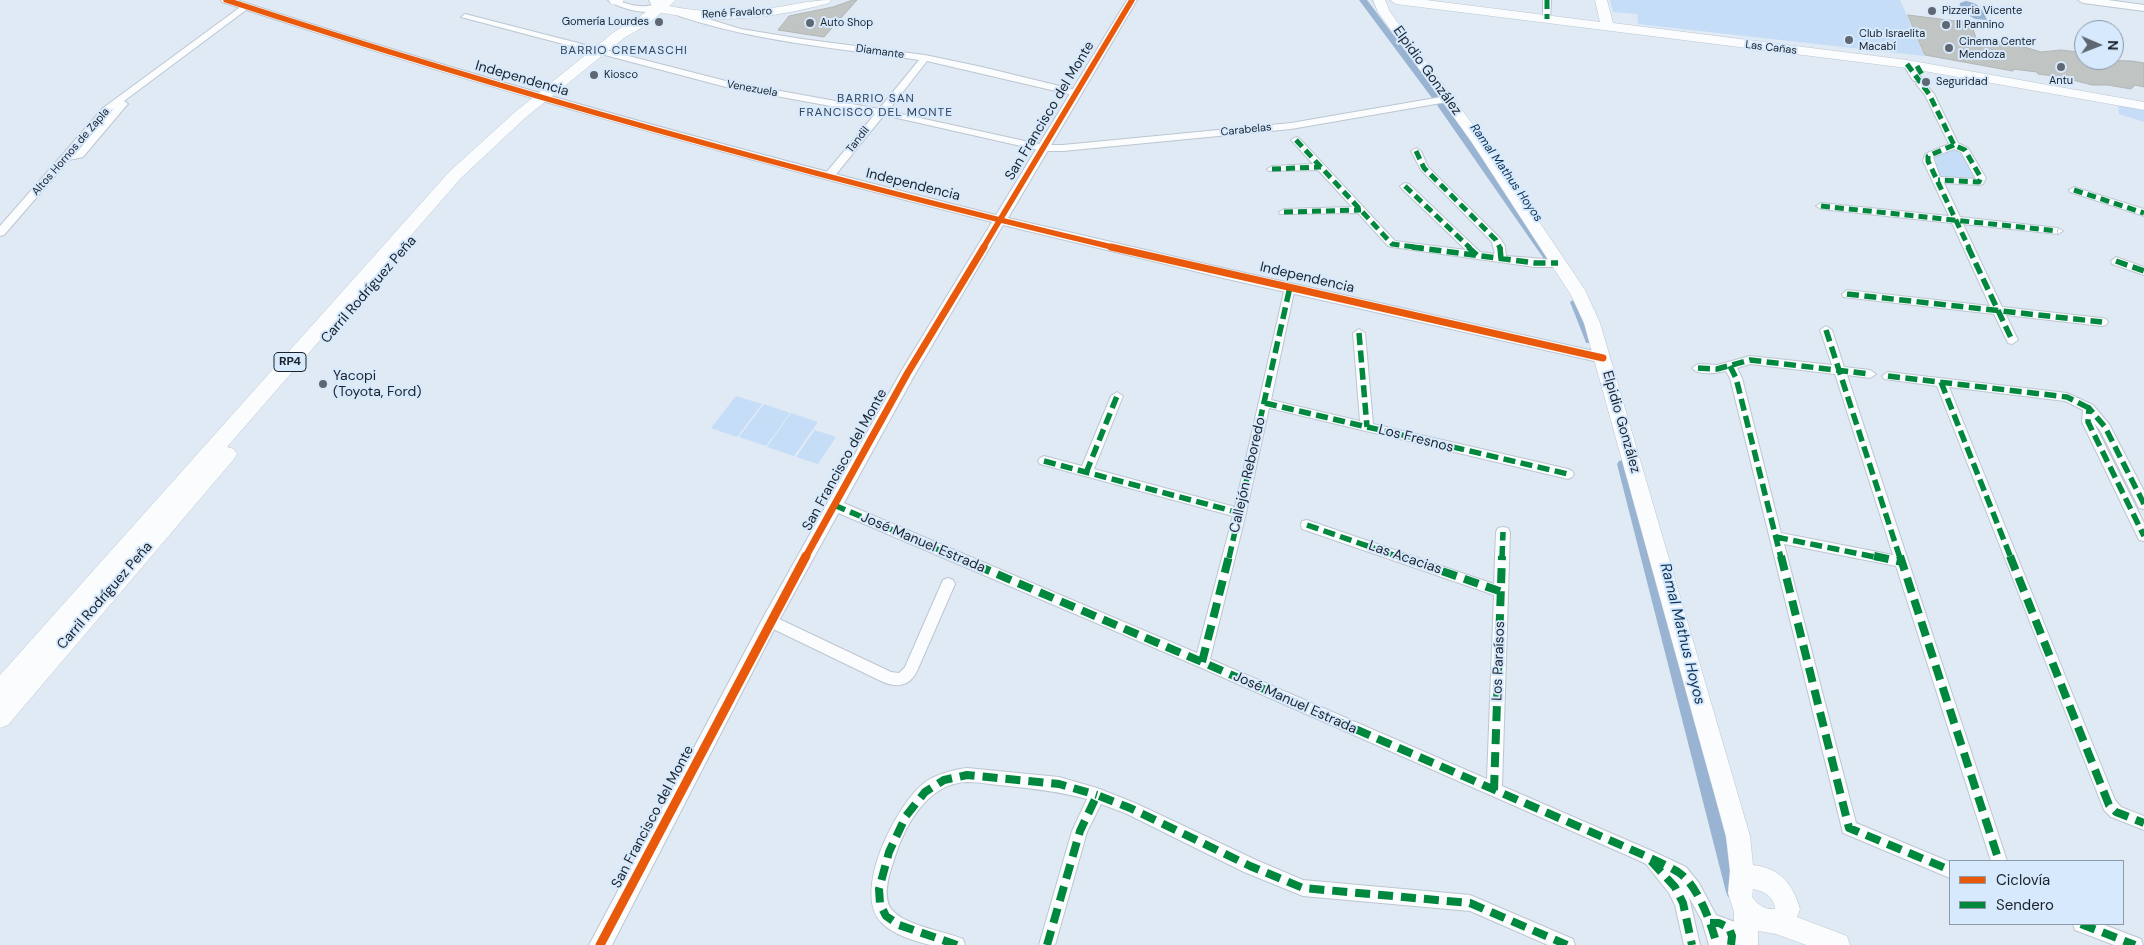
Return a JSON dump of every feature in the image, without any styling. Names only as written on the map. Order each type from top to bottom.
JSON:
[{"type":"main road","name":"René Favaloro","points":[[661,3],[682,14],[719,16],[766,13],[825,0]]},
{"type":"main road","name":"Elpidio González","points":[[1379,0],[1384,12],[1447,99],[1579,294],[1592,323],[1738,836],[1742,872],[1741,884]]},
{"type":"main road","name":"Las Cañas","points":[[1396,0],[1608,28],[1920,78],[2144,106]]},
{"type":"main road","points":[[1601,0],[1608,28]]},
{"type":"main road","name":"Carril Rodríguez Peña","points":[[0,691],[455,175],[496,136],[603,53],[636,31],[661,3]]},
{"type":"main road","name":"Carril Rodríguez Peña","points":[[0,717],[451,195],[546,99]]},
{"type":"main road","name":"Elpidio González","points":[[1738,836],[1777,889]]},
{"type":"main road","points":[[1749,877],[1762,877],[1777,889],[1829,941],[1758,919],[1746,909],[1740,896],[1741,884],[1749,877]]},
{"type":"main road","points":[[1741,945],[1783,919],[1788,909],[1777,889]]},
{"type":"main road","points":[[1741,945],[1746,909]]},
{"type":"street","name":"Independencia","points":[[226,0],[446,71],[998,220],[1603,358]]},
{"type":"street","points":[[615,0],[637,9],[661,3]]},
{"type":"street","name":"San Francisco del Monte","points":[[600,945],[770,621],[907,374],[1132,0]]},
{"type":"street","points":[[1547,0],[1547,19]]},
{"type":"street","points":[[2083,0],[2144,8]]},
{"type":"street","name":"Altos Hornos de Zapla","points":[[0,233],[106,110],[251,8]]},
{"type":"street","name":"Diamante","points":[[682,14],[710,24],[759,34],[924,58],[987,70],[1077,93]]},
{"type":"street","name":"Venezuela","points":[[465,18],[726,84],[881,112],[1043,148]]},
{"type":"street","name":"Tandil","points":[[830,176],[881,112],[890,105],[924,58]]},
{"type":"street","points":[[1920,78],[1954,145],[1965,150],[1981,178],[1979,182],[1938,180]]},
{"type":"street","name":"Carabelas","points":[[1043,148],[1063,148],[1291,126],[1447,99]]},
{"type":"street","points":[[1296,140],[1392,244],[1536,264],[1558,263]]},
{"type":"street","points":[[1954,145],[1928,156],[1928,161],[2012,340]]},
{"type":"street","points":[[1416,151],[1424,168],[1496,240],[1500,246],[1501,259]]},
{"type":"street","points":[[1272,169],[1321,168]]},
{"type":"street","points":[[1405,186],[1478,256]]},
{"type":"street","points":[[2074,190],[2144,213]]},
{"type":"street","points":[[1821,206],[2058,231]]},
{"type":"street","points":[[1284,212],[1361,210]]},
{"type":"street","points":[[2116,261],[2144,271]]},
{"type":"street","name":"Callejón Reboredo","points":[[1202,662],[1240,513],[1290,287]]},
{"type":"street","points":[[1847,294],[2102,322]]},
{"type":"street","points":[[1826,330],[1998,860]]},
{"type":"street","points":[[1360,333],[1367,427]]},
{"type":"street","points":[[1698,368],[1717,369],[1750,360],[1870,374]]},
{"type":"street","points":[[1730,366],[1736,378],[1849,828],[1949,870]]},
{"type":"street","points":[[1888,376],[2067,397],[2089,408],[2105,427],[2144,504]]},
{"type":"street","points":[[1941,382],[2108,805],[2116,812],[2144,823]]},
{"type":"street","points":[[1086,472],[1117,396]]},
{"type":"street","name":"Los Fresnos","points":[[1265,403],[1568,474]]},
{"type":"street","points":[[2089,408],[2088,422],[2144,536]]},
{"type":"street","points":[[1044,462],[1240,513]]},
{"type":"street","name":"José Manuel Estrada","points":[[834,505],[1202,662],[1646,856],[1680,873],[1693,889],[1710,922],[1717,945]]},
{"type":"street","name":"Las Acacias","points":[[1307,525],[1502,592]]},
{"type":"street","name":"Los Paraísos","points":[[1494,790],[1503,532]]},
{"type":"street","points":[[1776,537],[1902,562]]},
{"type":"street","points":[[770,621],[897,681],[906,677],[910,671],[948,584]]},
{"type":"street","points":[[957,945],[899,925],[886,916],[877,897],[880,878],[900,827],[912,807],[925,792],[953,776],[967,775],[1059,784],[1097,795],[1130,808],[1250,866],[1303,888],[1470,903],[1567,945]]},
{"type":"street","points":[[1047,945],[1080,831],[1097,795]]},
{"type":"street","points":[[1646,856],[1675,887],[1683,903],[1692,945]]},
{"type":"street","points":[[1710,922],[1719,923],[1728,928],[1732,936],[1741,945]]},
{"type":"street","points":[[2085,925],[2135,945]]},
{"type":"shaded area","name":"Club Israelita Macabí","points":[[1610,0],[1900,0],[1924,56],[1638,24],[1637,14],[1613,12]]},
{"type":"shaded area","points":[[1966,1],[1974,3],[1979,7],[1987,20],[1975,19],[1959,10],[1960,3]]},
{"type":"shaded area","points":[[2118,102],[2144,107],[2144,122],[2119,114]]},
{"type":"shaded area","points":[[1954,145],[1965,150],[1979,182],[1938,180],[1932,154]]},
{"type":"shaded area","points":[[736,396],[762,404],[737,437],[711,428]]},
{"type":"shaded area","points":[[764,404],[790,413],[766,446],[739,437]]},
{"type":"shaded area","points":[[791,413],[818,422],[794,456],[767,447]]},
{"type":"shaded area","points":[[815,430],[836,437],[818,464],[796,457]]},
{"type":"building","name":"Auto Shop","points":[[857,0],[824,37],[778,30],[789,16],[833,7]]},
{"type":"building","points":[[1908,15],[1971,23],[1977,41],[2004,41],[2041,52],[2061,50],[2074,52],[2074,70],[2124,70],[2124,61],[2144,63],[2144,87],[2135,85],[2131,89],[2108,85],[2092,85],[2061,77],[2038,74],[2037,72],[2013,69],[2013,71],[1925,55]]},
{"type":"waterway","name":"Ramal Mathus Hoyos","points":[[1363,0],[1435,96]]},
{"type":"waterway","name":"Ramal Mathus Hoyos","points":[[1441,105],[1547,257]]},
{"type":"waterway","name":"Ramal Mathus Hoyos","points":[[1575,302],[1590,340]]},
{"type":"waterway","name":"Ramal Mathus Hoyos","points":[[1623,464],[1733,892]]},
{"type":"tunnel","points":[[1926,80],[1928,85]]},
{"type":"marked path","points":[[1547,0],[1547,19]]},
{"type":"marked path","points":[[1907,64],[1929,94],[1954,145],[1965,150],[1981,178],[1979,182],[1938,180]]},
{"type":"marked path","points":[[1917,66],[1929,87]]},
{"type":"marked path","points":[[1296,140],[1392,244],[1535,263],[1558,263]]},
{"type":"marked path","points":[[1954,145],[1928,156],[1928,161],[2012,340]]},
{"type":"marked path","points":[[1416,151],[1424,168],[1496,240],[1500,246],[1501,259]]},
{"type":"marked path","points":[[1272,169],[1321,167]]},
{"type":"marked path","points":[[1405,186],[1478,256]]},
{"type":"marked path","points":[[2074,190],[2144,213]]},
{"type":"marked path","points":[[1821,206],[2058,231]]},
{"type":"marked path","points":[[1284,212],[1361,210]]},
{"type":"marked path","points":[[2116,261],[2144,271]]},
{"type":"marked path","points":[[1202,662],[1240,513],[1290,287]]},
{"type":"marked path","points":[[1847,294],[2102,322]]},
{"type":"marked path","points":[[1826,330],[1999,860]]},
{"type":"marked path","points":[[1359,333],[1367,427]]},
{"type":"marked path","points":[[1698,368],[1717,369],[1750,360],[1870,374]]},
{"type":"marked path","points":[[1730,366],[1736,378],[1849,828],[1949,870]]},
{"type":"marked path","points":[[1888,376],[2067,397],[2089,408]]},
{"type":"marked path","points":[[1941,382],[2109,805],[2116,812],[2144,823]]},
{"type":"marked path","points":[[1086,473],[1117,396]]},
{"type":"marked path","points":[[1265,403],[1568,474]]},
{"type":"marked path","points":[[2144,504],[2105,427],[2089,408],[2088,422],[2144,536]]},
{"type":"marked path","points":[[1044,461],[1240,513]]},
{"type":"marked path","points":[[834,505],[1202,662],[1646,856],[1680,873],[1693,889],[1709,918],[1717,945]]},
{"type":"marked path","points":[[1307,525],[1502,592]]},
{"type":"marked path","points":[[1494,790],[1503,532]]},
{"type":"marked path","points":[[1776,537],[1902,562]]},
{"type":"marked path","points":[[957,945],[899,925],[886,916],[880,904],[879,889],[882,871],[889,852],[906,816],[925,792],[944,780],[967,775],[1059,784],[1097,795]]},
{"type":"marked path","points":[[1047,945],[1080,831],[1097,795],[1130,808],[1250,866],[1303,888],[1470,903],[1567,945]]},
{"type":"marked path","points":[[1651,861],[1675,887],[1683,903],[1692,945]]},
{"type":"marked path","points":[[1710,923],[1719,923],[1729,928],[1732,936],[1731,945]]},
{"type":"marked path","points":[[2084,925],[2135,945]]},
{"type":"cycle path","points":[[226,0],[513,90],[802,170],[1147,255],[1603,358]]},
{"type":"cycle path","points":[[600,945],[770,621],[907,374],[1132,0]]},
{"type":"place","name":"Pizzeria Vicente","points":[[1932,11]]},
{"type":"place","name":"Gomería Lourdes","points":[[659,22]]},
{"type":"place","name":"Auto Shop","points":[[810,23]]},
{"type":"place","name":"Il Pannino","points":[[1946,25]]},
{"type":"place","name":"Club Israelita Macabí","points":[[1849,40]]},
{"type":"place","name":"Cinema Center Mendoza","points":[[1949,48]]},
{"type":"place","name":"Antu","points":[[2061,67]]},
{"type":"place","name":"Kiosco","points":[[594,75]]},
{"type":"place","name":"Seguridad","points":[[1926,82]]},
{"type":"place","name":"Yacopi (Toyota, Ford)","points":[[323,384]]},
{"type":"district","name":"BARRIO CREMASCHI","points":[[624,51]]},
{"type":"district","name":"BARRIO SAN FRANCISCO DEL MONTE","points":[[876,106]]}]
